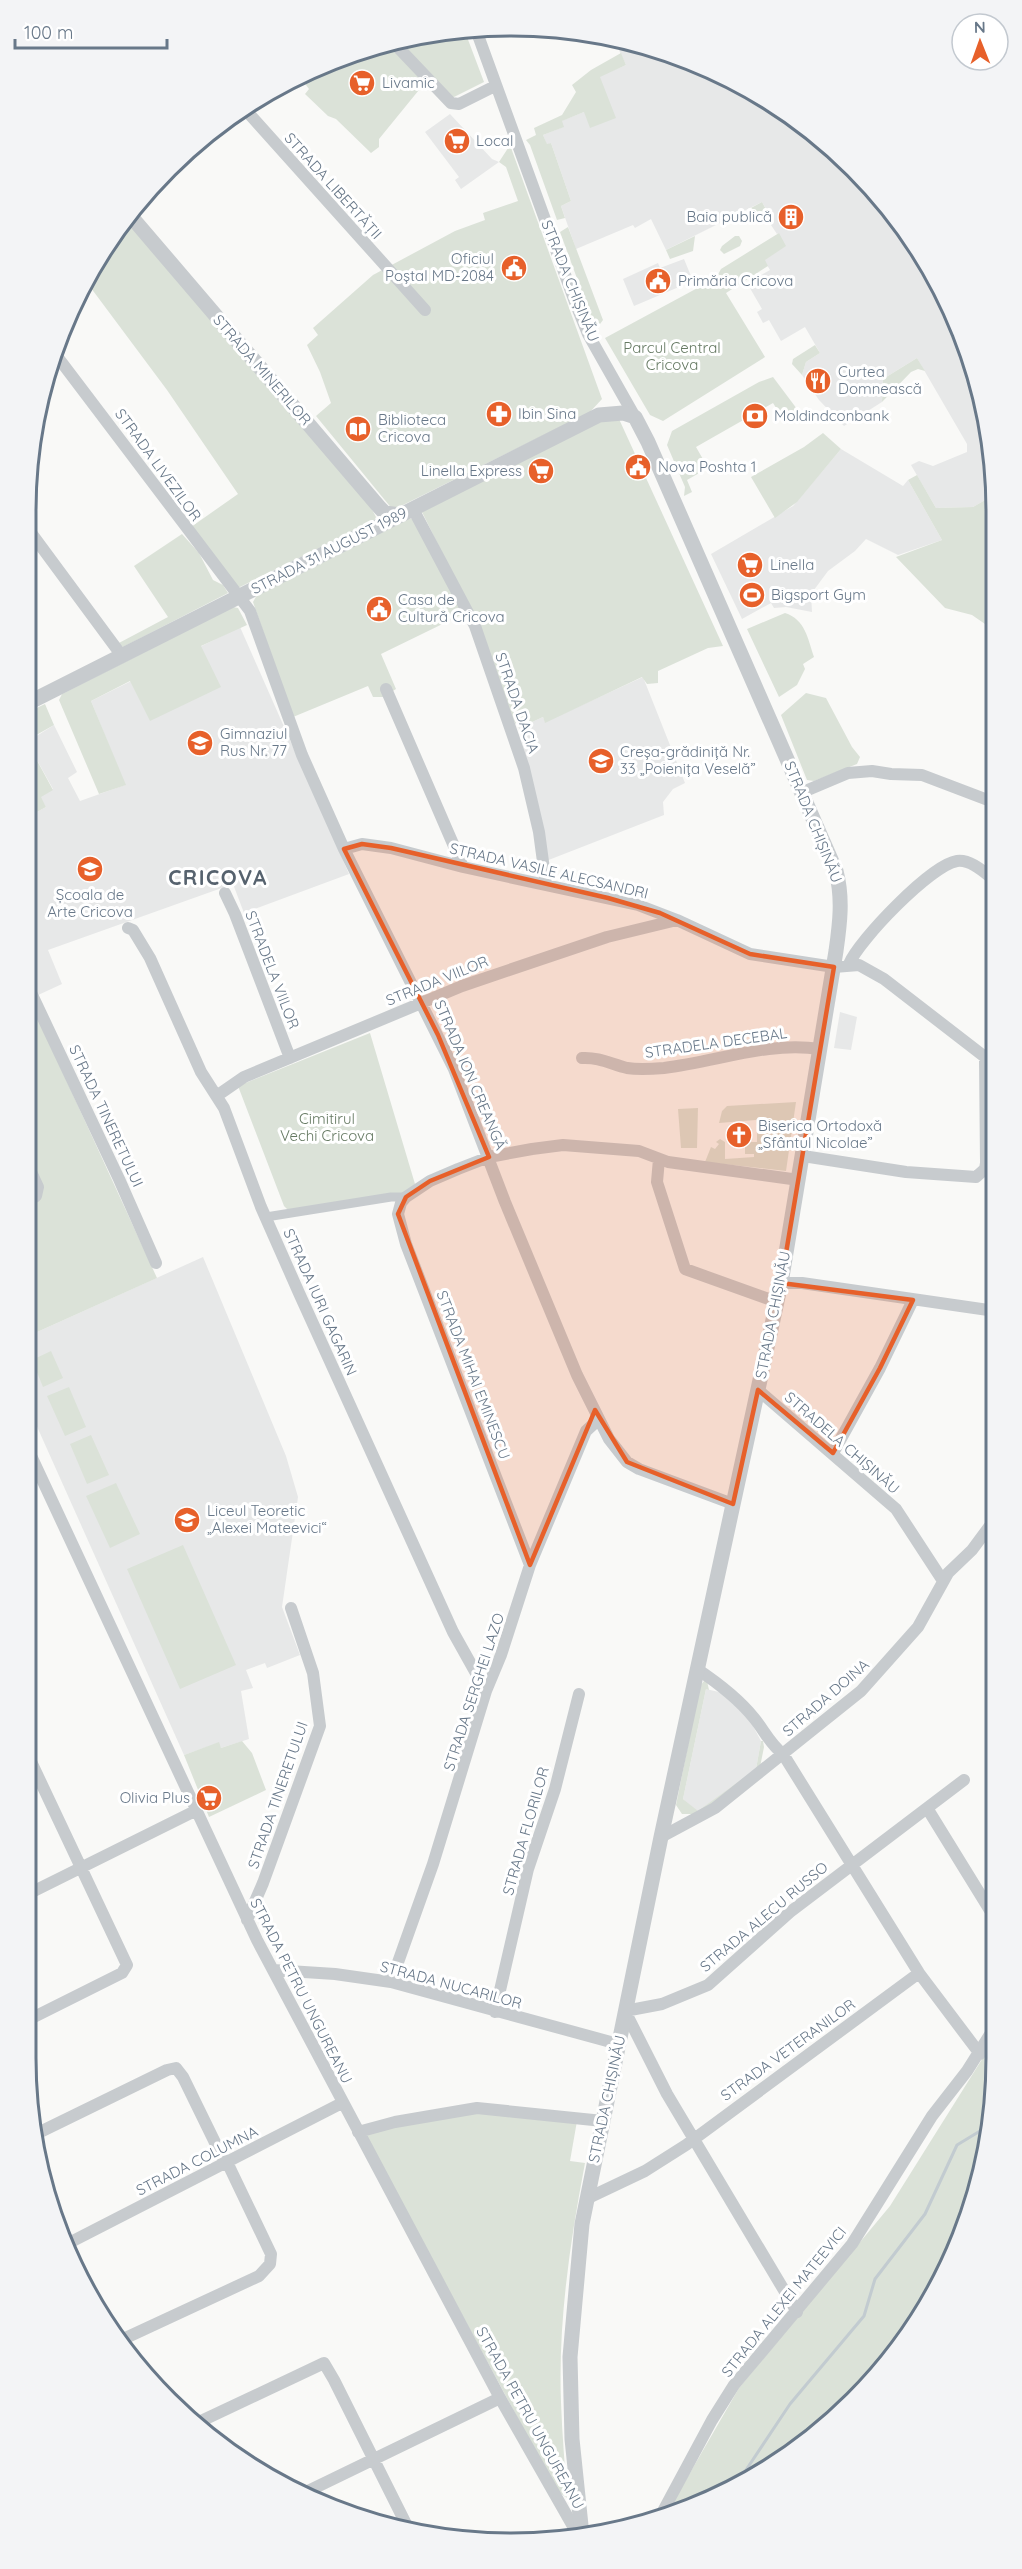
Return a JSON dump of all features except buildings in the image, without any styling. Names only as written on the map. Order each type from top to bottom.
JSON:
[{"type":"street","name":"STRADA CHIȘINĂU","points":[[478,37],[583,323],[635,417],[677,504],[827,849],[840,886],[841,909],[841,966],[820,1049],[781,1283],[661,1837],[586,2199],[570,2357],[573,2448],[579,2528]]},
{"type":"street","points":[[400,49],[451,103],[459,104],[495,86]]},
{"type":"street","name":"STRADA LIBERTĂȚII","points":[[250,114],[425,310]]},
{"type":"street","name":"STRADA MINERILOR","points":[[135,221],[380,508],[386,513],[406,512]]},
{"type":"street","name":"STRADA LIVEZILOR","points":[[60,361],[237,597]]},
{"type":"street","name":"STRADA 31 AUGUST 1989","points":[[36,699],[599,415],[623,413],[635,417]]},
{"type":"street","name":"STRADA DACIA","points":[[406,512],[475,626],[524,768],[539,832],[546,884]]},
{"type":"street","points":[[36,540],[122,656]]},
{"type":"street","name":"STRADA ION CREANGĂ","points":[[237,597],[250,611],[302,755],[344,849],[454,1069],[568,1353],[609,1439],[627,1462],[639,1469],[733,1504]]},
{"type":"street","points":[[386,689],[463,867]]},
{"type":"street","points":[[803,792],[848,773],[872,771],[922,775],[986,799]]},
{"type":"street","name":"STRADA VASILE ALECSANDRI","points":[[344,849],[362,844],[391,848],[463,867],[638,905],[750,954],[869,969],[884,978],[986,1059]]},
{"type":"street","points":[[841,966],[901,901],[949,864],[959,861],[968,862],[986,874]]},
{"type":"street","name":"STRADELA VIILOR","points":[[225,893],[236,914],[290,1058]]},
{"type":"street","name":"STRADA VIILOR","points":[[218,1095],[244,1077],[462,986],[607,937],[676,920]]},
{"type":"street","name":"STRADA IURI GAGARIN","points":[[128,928],[133,930],[150,958],[201,1072],[218,1095],[266,1217],[453,1632],[486,1691]]},
{"type":"street","name":"STRADA TINERETULUI","points":[[36,1003],[156,1263]]},
{"type":"street","name":"STRADELA DECEBAL","points":[[582,1058],[605,1060],[626,1067],[644,1069],[665,1068],[776,1047],[820,1049]]},
{"type":"street","points":[[266,1217],[391,1197],[406,1197],[430,1181],[489,1157],[563,1145],[639,1151],[658,1159],[799,1180]]},
{"type":"street","points":[[803,1156],[912,1173],[968,1178],[980,1174],[986,1163]]},
{"type":"street","points":[[658,1159],[657,1182],[685,1269],[777,1302]]},
{"type":"street","name":"STRADA MIHAI EMINESCU","points":[[406,1197],[401,1203],[398,1214],[406,1244],[530,1564]]},
{"type":"street","points":[[781,1283],[802,1283],[986,1310]]},
{"type":"street","points":[[833,1453],[880,1368],[913,1300]]},
{"type":"street","name":"STRADELA CHIŞINĂU","points":[[758,1390],[896,1509],[943,1581]]},
{"type":"street","name":"STRADA SERGHEI LAZO","points":[[391,1982],[440,1843],[486,1691],[507,1637],[530,1564],[586,1431],[599,1419]]},
{"type":"street","name":"STRADA PETRU UNGUREANU","points":[[36,1467],[247,1920],[500,2398],[576,2528]]},
{"type":"street","name":"STRADA DOINA","points":[[661,1837],[715,1808],[861,1691],[885,1667],[918,1627],[943,1581],[986,1531]]},
{"type":"street","name":"STRADA TINERETULUI","points":[[247,1920],[263,1883],[320,1726],[313,1673],[291,1608]]},
{"type":"street","points":[[697,1669],[725,1688],[754,1717],[769,1741],[783,1754]]},
{"type":"street","name":"STRADA FLORILOR","points":[[495,2012],[528,1869],[555,1789],[579,1694]]},
{"type":"street","name":"STRADA DOINA","points":[[783,1754],[853,1863]]},
{"type":"street","points":[[36,1771],[83,1867],[125,1958],[127,1968],[122,1973],[36,2016]]},
{"type":"street","name":"STRADA ALECU RUSSO","points":[[625,2011],[662,2004],[708,1984],[790,1912],[964,1780]]},
{"type":"street","points":[[927,1808],[986,1904]]},
{"type":"street","points":[[36,1890],[195,1811]]},
{"type":"street","points":[[853,1863],[919,1973],[980,2054]]},
{"type":"street","name":"STRADA NUCARILOR","points":[[273,1970],[335,1974],[391,1982],[618,2044]]},
{"type":"street","name":"STRADA VETERANILOR","points":[[586,2199],[645,2171],[693,2139],[919,1973]]},
{"type":"street","points":[[625,2011],[667,2094],[797,2312]]},
{"type":"street","name":"STRADA ALEXEI MATEEVICI","points":[[665,2508],[712,2420],[734,2385],[852,2244],[932,2116],[986,2043]]},
{"type":"street","points":[[42,2131],[167,2070],[176,2068],[183,2077],[271,2254],[270,2264],[266,2271],[258,2276],[127,2337]]},
{"type":"street","name":"STRADA COLUMNA","points":[[73,2241],[342,2103]]},
{"type":"street","points":[[358,2132],[395,2122],[477,2108],[603,2121]]},
{"type":"street","points":[[204,2420],[324,2363],[404,2521]]},
{"type":"street","points":[[312,2489],[500,2398]]},
{"type":"highlighted area","points":[[362,844],[391,848],[608,898],[660,913],[750,954],[834,967],[781,1283],[913,1300],[880,1368],[833,1453],[758,1390],[733,1504],[627,1462],[595,1410],[530,1565],[398,1214],[406,1197],[430,1181],[489,1157],[438,1035],[344,849]]},
{"type":"shaded area","points":[[618,48],[693,72],[749,100],[800,134],[824,154],[847,175],[888,222],[906,247],[937,301],[961,358],[977,418],[986,500],[973,507],[936,508],[911,465],[919,461],[933,466],[967,452],[967,444],[917,358],[883,379],[882,402],[844,426],[819,400],[802,375],[806,362],[820,353],[805,327],[781,341],[769,320],[763,323],[757,312],[762,309],[747,283],[770,270],[764,260],[779,233],[777,234],[769,222],[772,219],[762,202],[666,250],[651,219],[635,228],[633,225],[576,249],[561,206],[571,201],[551,143],[547,145],[543,135],[563,127],[561,121],[584,112],[600,76],[626,65]]},
{"type":"shaded area","points":[[450,114],[492,159],[499,162],[461,189],[455,180],[459,177],[425,132]]},
{"type":"shaded area","points":[[684,259],[693,281],[634,306],[623,279],[658,263],[660,268]]},
{"type":"shaded area","points":[[841,449],[903,486],[908,480],[942,540],[898,555],[866,539],[855,551],[828,571],[811,594],[812,612],[786,607],[774,608],[771,603],[742,619],[711,554],[793,506]]},
{"type":"shaded area","name":"Gimnaziul Rus Nr. 77","points":[[240,627],[349,874],[244,913],[233,884],[48,950],[62,984],[36,996],[36,812],[46,807],[40,797],[53,789],[36,758],[36,736],[54,725],[77,772],[68,778],[80,801],[125,785],[91,701]]},
{"type":"shaded area","name":"Creșa-grădiniță Nr. 33 „Poienița Veselă”","points":[[643,677],[685,783],[673,789],[663,802],[664,815],[546,861],[519,728],[543,717],[545,722]]},
{"type":"shaded area","points":[[840,1012],[857,1017],[851,1050],[834,1048]]},
{"type":"shaded area","name":"Liceul Teoretic „Alexei Mateevici“","points":[[203,1257],[286,1456],[298,1497],[282,1607],[300,1655],[267,1668],[265,1663],[246,1670],[253,1688],[241,1691],[249,1739],[221,1748],[218,1743],[184,1755],[36,1424],[36,1332]]},
{"type":"shaded area","points":[[706,1689],[723,1693],[747,1715],[761,1741],[756,1769],[698,1812],[683,1799]]},
{"type":"green space","points":[[467,38],[484,82],[450,99],[405,48]]},
{"type":"green space","points":[[395,50],[418,76],[423,85],[379,139],[379,147],[371,153],[336,119],[328,116],[305,94],[309,89],[305,83],[329,72]]},
{"type":"green space","points":[[621,53],[626,65],[600,77],[616,118],[590,128],[584,112],[562,121],[564,127],[543,135],[547,144],[551,143],[571,201],[561,206],[565,218],[557,220],[530,145],[526,140],[536,135],[534,128],[562,115],[576,92],[572,85],[591,70]]},
{"type":"green space","points":[[510,145],[602,399],[590,412],[393,510],[316,416],[331,403],[307,345],[318,335],[313,328],[373,275],[455,231],[485,220],[483,213],[518,201],[506,167],[499,162]]},
{"type":"green space","points":[[762,202],[767,211],[753,224],[750,221],[749,209]]},
{"type":"green space","points":[[132,225],[369,504],[376,517],[374,521],[240,587],[235,587],[191,527],[238,494],[167,390],[92,289]]},
{"type":"green space","points":[[568,227],[603,320],[600,324],[595,325],[593,322],[560,232]]},
{"type":"green space","name":"Parcul Central Cricova","points":[[779,233],[786,246],[765,260],[768,266],[726,293],[765,357],[663,421],[650,415],[605,338],[716,278],[721,269]]},
{"type":"green space","points":[[695,236],[693,251],[670,259],[666,250]]},
{"type":"green space","points":[[735,236],[739,236],[742,241],[740,246],[724,254],[720,250],[722,246]]},
{"type":"green space","points":[[815,345],[820,353],[806,362],[802,375],[792,364],[793,359]]},
{"type":"green space","points":[[917,358],[925,371],[918,369],[911,372],[882,402],[883,379]]},
{"type":"green space","points":[[773,377],[800,413],[785,422],[773,403],[696,447],[708,468],[687,480],[692,492],[684,496],[685,487],[667,445],[672,431],[759,382]]},
{"type":"green space","points":[[619,419],[723,646],[708,648],[658,671],[658,683],[647,684],[642,677],[545,723],[543,717],[519,728],[512,719],[477,623],[422,512],[599,420]]},
{"type":"green space","points":[[823,433],[841,449],[797,502],[775,518],[751,477],[804,447]]},
{"type":"green space","points":[[917,475],[936,508],[973,507],[986,500],[986,624],[972,615],[945,608],[896,557],[942,540],[908,480]]},
{"type":"green space","points":[[407,518],[414,519],[463,614],[381,654],[396,689],[383,697],[373,697],[368,686],[293,717],[253,602],[257,595]]},
{"type":"green space","points":[[182,534],[199,553],[213,580],[223,585],[228,593],[123,647],[117,644],[168,617],[134,566]]},
{"type":"green space","points":[[233,607],[238,608],[247,625],[201,646],[221,687],[150,721],[130,681],[91,701],[126,785],[99,794],[59,700],[62,694]]},
{"type":"green space","points":[[785,613],[801,625],[814,657],[803,664],[805,669],[797,685],[779,697],[747,629]]},
{"type":"green space","points":[[806,693],[826,698],[852,747],[860,757],[857,764],[814,781],[807,780],[781,715]]},
{"type":"green space","points":[[45,704],[54,725],[36,735],[36,708]]},
{"type":"green space","points":[[36,759],[53,790],[41,797],[46,807],[36,812]]},
{"type":"green space","points":[[36,1014],[157,1278],[36,1332]]},
{"type":"green space","name":"Cimitirul Vechi Cricova","points":[[370,1033],[415,1184],[406,1193],[288,1210],[284,1206],[238,1086]]},
{"type":"green space","points":[[796,1102],[786,1171],[705,1162],[711,1147],[715,1149],[719,1144],[716,1142],[720,1139],[725,1142],[725,1159],[754,1157],[754,1154],[745,1154],[745,1142],[757,1142],[757,1131],[765,1130],[764,1126],[757,1126],[756,1120],[719,1123],[722,1111],[727,1106]]},
{"type":"green space","points":[[698,1108],[697,1148],[681,1148],[678,1109]]},
{"type":"green space","points":[[51,1351],[63,1378],[43,1387],[36,1370],[36,1358]]},
{"type":"green space","points":[[69,1387],[86,1427],[65,1436],[47,1396]]},
{"type":"green space","points":[[91,1435],[109,1475],[87,1484],[70,1444]]},
{"type":"green space","points":[[116,1483],[140,1534],[110,1548],[86,1496]]},
{"type":"green space","points":[[183,1545],[236,1665],[180,1689],[127,1569]]},
{"type":"green space","points":[[707,1681],[709,1690],[706,1689],[683,1799],[698,1811],[756,1769],[761,1741],[764,1747],[759,1772],[698,1814],[682,1814],[676,1805],[700,1686]]},
{"type":"green space","points":[[242,1741],[252,1753],[266,1790],[209,1817],[184,1755],[219,1742],[221,1748]]},
{"type":"green space","points":[[986,2053],[982,2120],[970,2181],[950,2240],[922,2296],[906,2322],[888,2347],[847,2394],[800,2435],[775,2453],[721,2484],[671,2505],[739,2388],[890,2206]]},
{"type":"green space","points":[[470,2111],[577,2121],[570,2161],[585,2163],[574,2222],[561,2342],[561,2414],[567,2498],[557,2491],[364,2133]]},
{"type":"waterway","points":[[746,2470],[790,2404],[864,2316],[875,2279],[925,2214],[957,2145],[980,2131]]},
{"type":"place","name":"Livamic","points":[[362,83]]},
{"type":"place","name":"Local","points":[[457,141]]},
{"type":"place","name":"Baia publică","points":[[791,217]]},
{"type":"place","name":"Oficiul Poștal MD-2084","points":[[514,268]]},
{"type":"place","name":"Primăria Cricova","points":[[658,281]]},
{"type":"place","name":"Curtea Domnească","points":[[818,381]]},
{"type":"place","name":"Ibin Sina","points":[[499,414]]},
{"type":"place","name":"Moldindconbank","points":[[755,416]]},
{"type":"place","name":"Biblioteca Cricova","points":[[358,429]]},
{"type":"place","name":"Nova Poshta 1","points":[[638,467]]},
{"type":"place","name":"Linella Express","points":[[541,471]]},
{"type":"place","name":"Linella","points":[[750,565]]},
{"type":"place","name":"Bigsport Gym","points":[[752,595]]},
{"type":"place","name":"Casa de Cultură Cricova","points":[[379,609]]},
{"type":"place","name":"Gimnaziul Rus Nr. 77","points":[[200,743]]},
{"type":"place","name":"Creșa-grădiniță Nr. 33 „Poienița Veselă”","points":[[601,761]]},
{"type":"place","name":"Școala de Arte Cricova","points":[[90,869]]},
{"type":"place","name":"Biserica Ortodoxă „Sfântul Nicolae”","points":[[739,1135]]},
{"type":"place","name":"Liceul Teoretic „Alexei Mateevici“","points":[[187,1520]]},
{"type":"place","name":"Olivia Plus","points":[[209,1798]]},
{"type":"district","name":"CRICOVA","points":[[218,878]]}]
